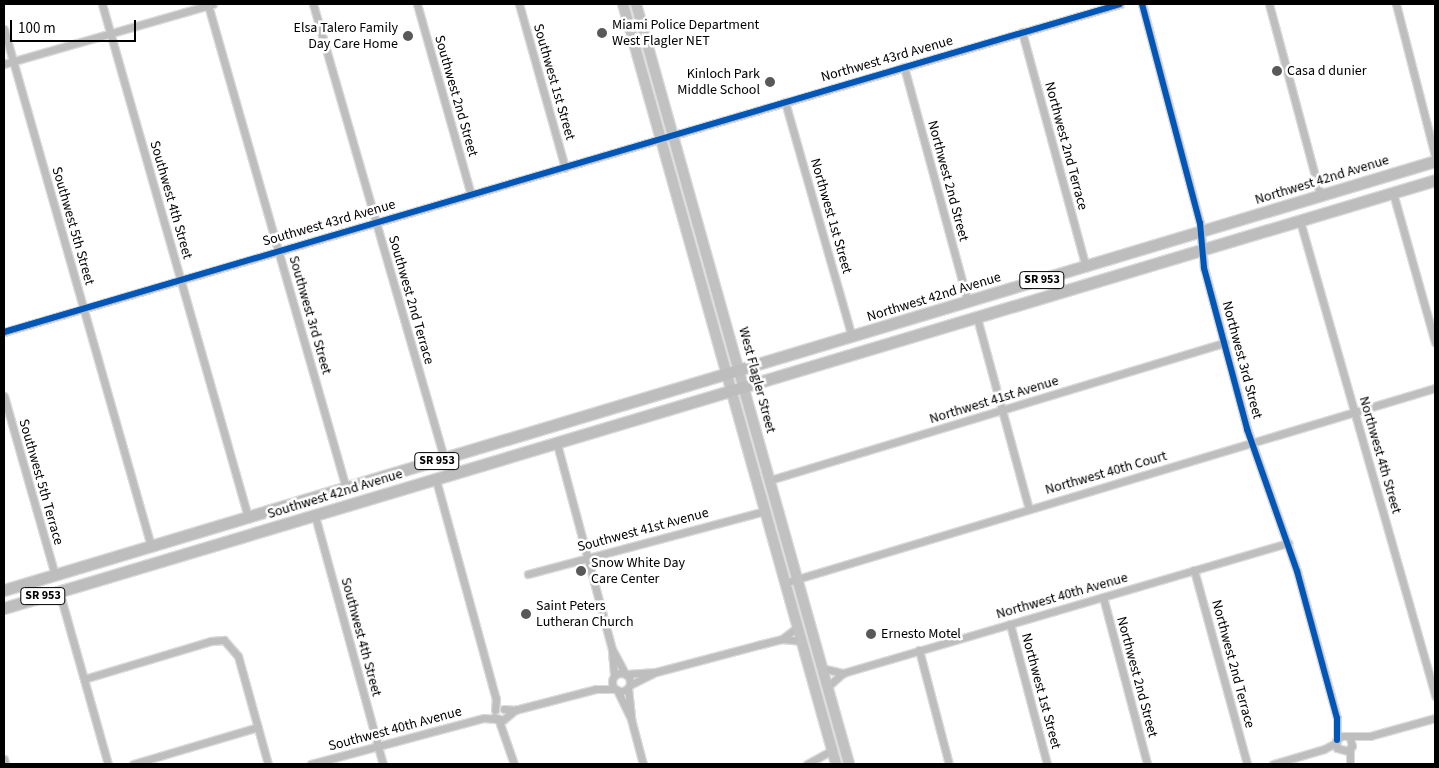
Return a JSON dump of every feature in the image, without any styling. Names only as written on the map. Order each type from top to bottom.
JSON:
[{"type":"main road","name":"West Flagler Street","points":[[623,4],[729,375],[796,628],[832,750],[834,764]]},
{"type":"main road","name":"West Flagler Street","points":[[636,4],[745,387],[796,580],[849,764]]},
{"type":"main road","name":"Northwest 42nd Avenue","points":[[729,375],[1435,161]]},
{"type":"main road","points":[[1409,188],[1429,175],[1435,165]]},
{"type":"main road","name":"SR 953","points":[[733,391],[1435,180]]},
{"type":"main road","points":[[949,327],[962,315],[968,302]]},
{"type":"main road","name":"Southwest 42nd Avenue","points":[[4,590],[729,375]]},
{"type":"main road","name":"Southwest 42nd Avenue","points":[[4,608],[733,391]]},
{"type":"main road","points":[[557,444],[561,432],[582,418]]},
{"type":"main road","points":[[524,453],[546,438],[552,427]]},
{"type":"main road","points":[[433,481],[444,459]]},
{"type":"main road","points":[[217,545],[221,532],[232,522]]},
{"type":"main road","points":[[55,575],[60,580],[81,585]]},
{"type":"street","name":"Southwest 4th Street","points":[[102,4],[248,517]]},
{"type":"street","points":[[4,64],[210,4]]},
{"type":"street","name":"Southwest 3rd Street","points":[[210,4],[346,488]]},
{"type":"street","name":"Southwest 2nd Terrace","points":[[312,4],[444,459]]},
{"type":"street","name":"Southwest 2nd Street","points":[[417,4],[471,195]]},
{"type":"street","name":"Southwest 1st Street","points":[[519,4],[565,168]]},
{"type":"street","name":"Northwest 43rd Avenue","points":[[662,138],[1120,4]]},
{"type":"street","name":"Northwest 3rd Street","points":[[1142,4],[1201,232],[1202,251],[1225,343],[1252,443],[1288,543],[1337,718],[1348,737],[1351,747]]},
{"type":"street","points":[[1269,4],[1320,195]]},
{"type":"street","points":[[1396,4],[1435,156]]},
{"type":"street","name":"Southwest 5th Street","points":[[4,29],[151,546]]},
{"type":"street","name":"Northwest 2nd Terrace","points":[[1022,32],[1086,267]]},
{"type":"street","name":"Northwest 2nd Street","points":[[904,68],[968,302]]},
{"type":"street","name":"Northwest 1st Street","points":[[786,102],[852,337]]},
{"type":"street","name":"Southwest 43rd Avenue","points":[[4,332],[662,138]]},
{"type":"street","points":[[1393,193],[1435,342]]},
{"type":"street","name":"Northwest 4th Street","points":[[1300,221],[1435,696]]},
{"type":"street","points":[[977,318],[1029,509]]},
{"type":"street","name":"Northwest 41st Avenue","points":[[770,480],[1225,343]]},
{"type":"street","name":"Northwest 40th Court","points":[[784,583],[1435,388]]},
{"type":"street","name":"Southwest 5th Terrace","points":[[4,396],[55,575]]},
{"type":"street","points":[[557,444],[612,648],[613,676],[616,689],[631,719]]},
{"type":"street","points":[[433,481],[514,764]]},
{"type":"street","name":"Southwest 41st Avenue","points":[[528,574],[765,511]]},
{"type":"street","name":"Southwest 4th Street","points":[[315,516],[384,764]]},
{"type":"street","name":"Northwest 40th Avenue","points":[[827,687],[842,673],[1288,543]]},
{"type":"street","name":"Northwest 2nd Terrace","points":[[1194,570],[1247,764]]},
{"type":"street","points":[[59,591],[108,764]]},
{"type":"street","name":"Northwest 2nd Street","points":[[1103,597],[1147,764]]},
{"type":"street","name":"Northwest 1st Street","points":[[1010,624],[1047,764]]},
{"type":"street","points":[[782,639],[796,628]]},
{"type":"street","points":[[499,709],[515,710],[596,689],[616,689],[629,686],[656,672],[782,639],[800,641]]},
{"type":"street","points":[[84,679],[211,641],[228,642],[238,656],[268,764]]},
{"type":"street","points":[[612,648],[626,673],[629,686],[631,719],[643,764]]},
{"type":"street","points":[[919,650],[949,764]]},
{"type":"street","points":[[821,668],[842,673]]},
{"type":"street","points":[[596,689],[613,676],[626,673],[656,672]]},
{"type":"street","points":[[499,709],[501,719]]},
{"type":"street","name":"Southwest 40th Avenue","points":[[312,764],[484,718],[499,709]]},
{"type":"street","points":[[501,719],[515,710]]},
{"type":"street","name":"Southwest 40th Avenue","points":[[484,718],[501,719]]},
{"type":"street","name":"Northwest 3rd Street","points":[[1336,741],[1337,718]]},
{"type":"street","points":[[1324,750],[1336,741],[1348,737],[1370,736],[1435,718]]},
{"type":"street","points":[[133,764],[258,727]]},
{"type":"street","points":[[1273,764],[1324,750],[1340,751],[1370,736]]},
{"type":"street","points":[[1336,741],[1340,751],[1350,764]]},
{"type":"street","points":[[1350,764],[1351,747]]},
{"type":"street","points":[[807,764],[819,763],[832,750]]},
{"type":"street","points":[[4,759],[5,764]]},
{"type":"cycle path","points":[[4,332],[1120,4]]},
{"type":"cycle path","points":[[1142,4],[1200,223],[1204,268],[1247,429],[1297,571],[1337,718],[1337,740]]},
{"type":"place","name":"Miami Police Department West Flagler NET","points":[[602,33]]},
{"type":"place","name":"Elsa Talero Family Day Care Home","points":[[408,36]]},
{"type":"place","name":"Casa d dunier","points":[[1277,71]]},
{"type":"place","name":"Kinloch Park Middle School","points":[[770,82]]},
{"type":"place","name":"Snow White Day Care Center","points":[[581,571]]},
{"type":"place","name":"Saint Peters Lutheran Church","points":[[526,614]]},
{"type":"place","name":"Ernesto Motel","points":[[871,634]]}]
